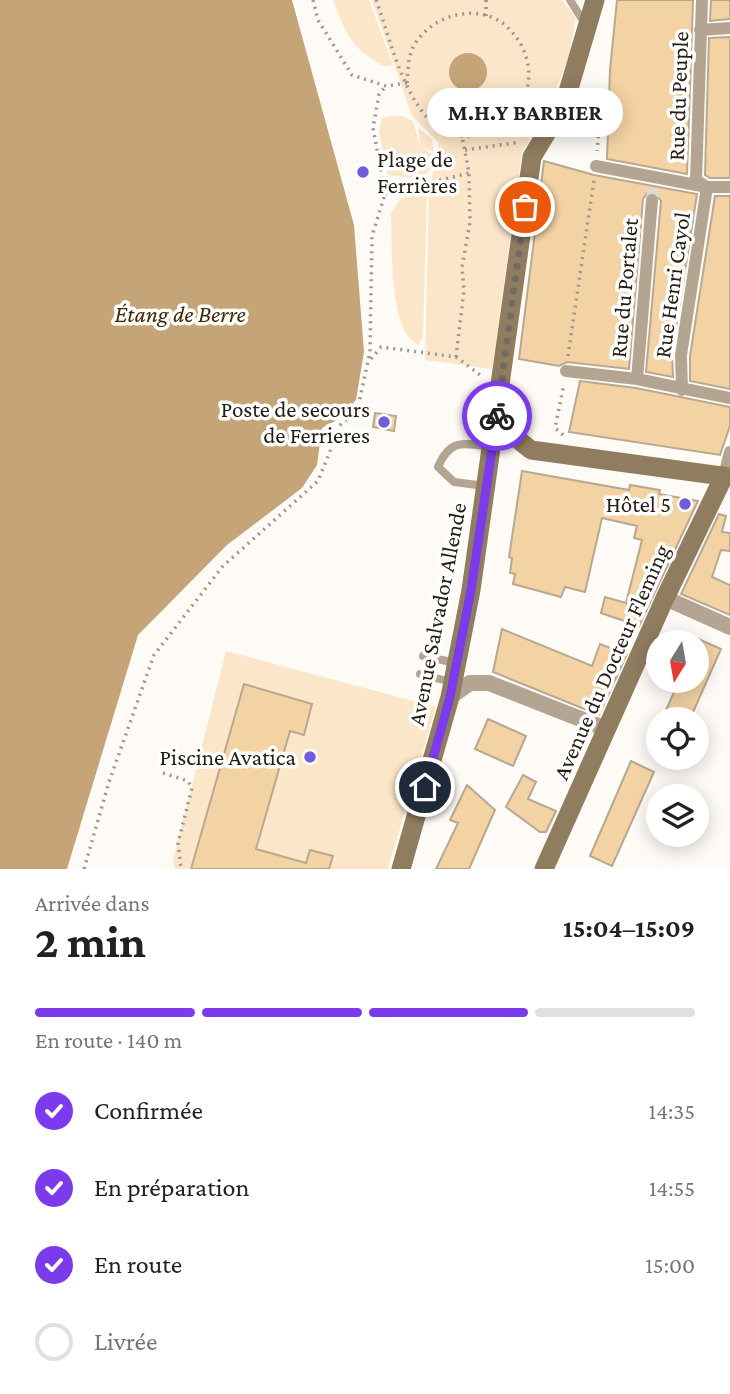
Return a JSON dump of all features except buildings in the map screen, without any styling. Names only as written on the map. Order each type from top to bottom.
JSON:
[{"type":"main road","name":"Avenue Salvador Allende","points":[[401,869],[453,681],[471,590],[532,157],[565,102],[595,0]]},
{"type":"main road","points":[[498,410],[504,428],[531,450]]},
{"type":"main road","points":[[492,447],[565,453],[727,477]]},
{"type":"main road","name":"Avenue du Docteur Fleming","points":[[544,869],[665,598],[727,477]]},
{"type":"street","name":"Rue du Peuple","points":[[702,0],[696,180],[707,187]]},
{"type":"street","points":[[700,30],[730,28]]},
{"type":"street","points":[[596,166],[654,179],[707,187],[730,187]]},
{"type":"street","name":"Rue Henri Cayol","points":[[682,390],[681,355],[707,187]]},
{"type":"street","name":"Rue du Portalet","points":[[637,379],[652,200]]},
{"type":"street","points":[[566,371],[637,379],[730,398]]},
{"type":"street","points":[[727,477],[730,452]]},
{"type":"street","points":[[665,598],[730,626]]},
{"type":"street","points":[[453,681],[489,683]]},
{"type":"street","points":[[453,681],[489,683],[606,729]]},
{"type":"lane","points":[[570,0],[587,28]]},
{"type":"lane","points":[[485,486],[454,482],[438,467],[444,452],[452,446],[468,443],[492,447]]},
{"type":"lane","points":[[424,656],[453,681]]},
{"type":"lane","points":[[420,674],[453,681]]},
{"type":"path","points":[[313,0],[318,20],[352,75],[386,86],[407,83]]},
{"type":"path","points":[[376,0],[413,102],[425,119],[442,130],[461,136],[482,135],[501,127],[516,114],[526,97],[530,77],[527,57],[504,24],[486,16],[466,13],[446,17],[428,27],[411,52],[407,83]]},
{"type":"path","points":[[486,0],[486,16]]},
{"type":"path","points":[[84,869],[109,782],[154,656],[223,566],[318,481],[341,424],[357,412],[369,364],[372,236],[385,194],[373,128],[379,94],[386,86]]},
{"type":"path","points":[[565,102],[593,114],[599,125],[596,166],[555,428],[566,439],[565,453]]},
{"type":"path","points":[[456,356],[464,290],[461,267],[470,222],[469,173],[461,136]]},
{"type":"path","points":[[464,150],[523,141],[537,149]]},
{"type":"path","points":[[385,194],[469,173]]},
{"type":"path","points":[[369,364],[381,347],[456,356],[482,376],[502,381]]},
{"type":"path","points":[[163,773],[188,781],[192,788],[178,843],[181,869]]},
{"type":"shaded area","points":[[333,0],[369,0],[393,65],[386,67],[357,47],[346,32]]},
{"type":"shaded area","points":[[372,0],[562,0],[576,18],[569,56],[550,105],[522,152],[492,369],[425,360],[429,192],[439,143],[412,116]]},
{"type":"shaded area","points":[[404,116],[413,122],[420,146],[418,128],[432,139],[434,152],[421,146],[433,155],[430,169],[422,179],[388,175],[379,132],[382,118]]},
{"type":"shaded area","points":[[427,190],[423,338],[418,345],[408,336],[396,305],[391,213],[400,199]]},
{"type":"shaded area","name":"Piscine Avatica","points":[[226,651],[436,707],[388,869],[175,869],[173,860]]},
{"type":"water","name":"Étang de Berre","points":[[0,0],[292,0],[354,225],[364,352],[356,400],[337,420],[322,428],[317,465],[302,488],[227,545],[138,635],[67,869],[0,869]]},
{"type":"water","points":[[468,53],[482,58],[487,72],[482,86],[468,91],[454,86],[449,72],[454,58]]},
{"type":"tunnel","points":[[652,200],[654,181]]},
{"type":"way so far","points":[[497,416],[525,207]]},
{"type":"place","name":"Plage de Ferrières","points":[[363,172]]},
{"type":"place","name":"M.H.Y BARBIER","points":[[525,207]]},
{"type":"place","name":"Poste de secours de Ferrieres","points":[[384,422]]},
{"type":"place","name":"Hôtel 5","points":[[685,504]]},
{"type":"place","name":"Piscine Avatica","points":[[310,757]]},
{"type":"route","points":[[425,787],[450,697],[471,590],[497,416]]}]
